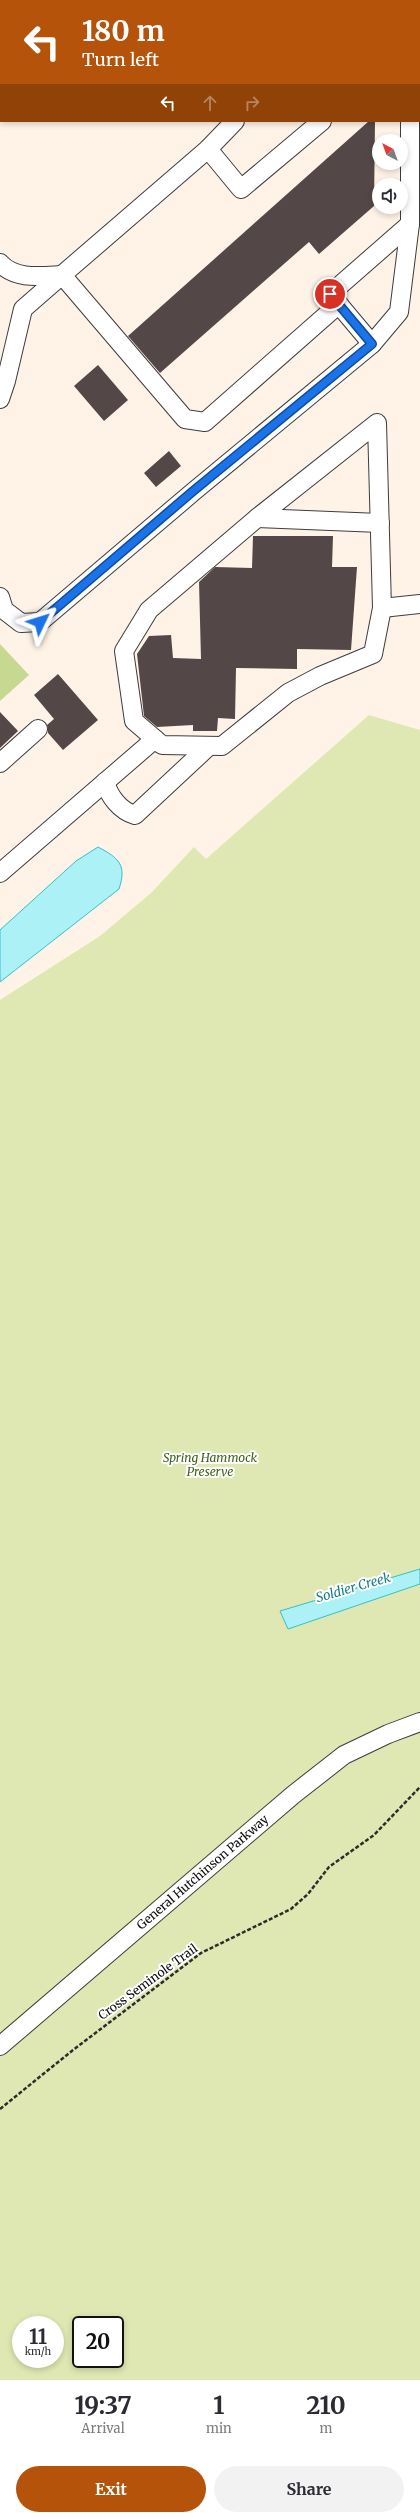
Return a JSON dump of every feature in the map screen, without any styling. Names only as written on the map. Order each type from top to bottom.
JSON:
[{"type":"street","points":[[0,399],[6,381],[23,309],[208,149],[234,122]]},
{"type":"street","points":[[208,149],[241,189],[321,122]]},
{"type":"street","points":[[0,597],[4,610],[21,623],[40,622],[192,492],[372,344],[399,312],[410,224],[410,122]]},
{"type":"street","points":[[372,344],[330,294],[410,224]]},
{"type":"street","points":[[0,263],[7,271],[31,276],[62,275]]},
{"type":"street","points":[[62,275],[185,419],[205,422],[339,304]]},
{"type":"street","points":[[377,423],[382,608],[373,654],[320,676],[288,693],[222,746],[162,745],[134,721],[124,651],[149,610],[257,518],[377,423]]},
{"type":"street","points":[[257,518],[380,523]]},
{"type":"street","points":[[382,608],[420,604]]},
{"type":"street","points":[[0,763],[38,729]]},
{"type":"street","points":[[0,873],[155,739]]},
{"type":"street","points":[[105,782],[108,792],[126,812],[135,815],[209,746]]},
{"type":"street","name":"General Hutchinson Parkway","points":[[0,2046],[292,1795],[344,1755],[388,1734],[420,1722]]},
{"type":"path","name":"Cross Seminole Trail","points":[[0,2109],[79,2045],[201,1953],[291,1909],[308,1894],[329,1867],[374,1835],[420,1787]]},
{"type":"green space","points":[[0,644],[29,675],[0,701]]},
{"type":"green space","name":"Spring Hammock Preserve","points":[[369,715],[420,730],[420,2380],[0,2380],[0,1000],[100,936],[151,893],[194,847],[206,859]]},
{"type":"water","points":[[98,847],[111,855],[119,863],[122,874],[119,889],[0,982],[0,930],[76,861]]},
{"type":"water","points":[[420,1569],[420,1584],[288,1629],[280,1611]]},
{"type":"building","points":[[368,122],[375,122],[375,134],[372,134],[372,170],[374,170],[374,178],[372,178],[372,208],[319,254],[309,242],[160,373],[128,336]]},
{"type":"building","points":[[98,365],[128,400],[104,421],[74,386]]},
{"type":"building","points":[[169,451],[181,466],[156,487],[144,473]]},
{"type":"building","points":[[253,536],[333,536],[332,567],[357,567],[351,650],[297,649],[297,669],[236,668],[235,719],[218,718],[217,731],[193,731],[193,725],[157,727],[144,716],[137,654],[149,636],[171,635],[173,658],[201,659],[199,582],[215,567],[252,568]]},
{"type":"building","points":[[58,674],[98,720],[63,750],[48,733],[47,725],[54,719],[34,695]]},
{"type":"building","points":[[0,712],[18,731],[0,748]]},
{"type":"route","points":[[40,622],[192,492],[372,344],[330,294]]},
{"type":"water label","name":"Soldier Creek","points":[[353,1587]]}]
